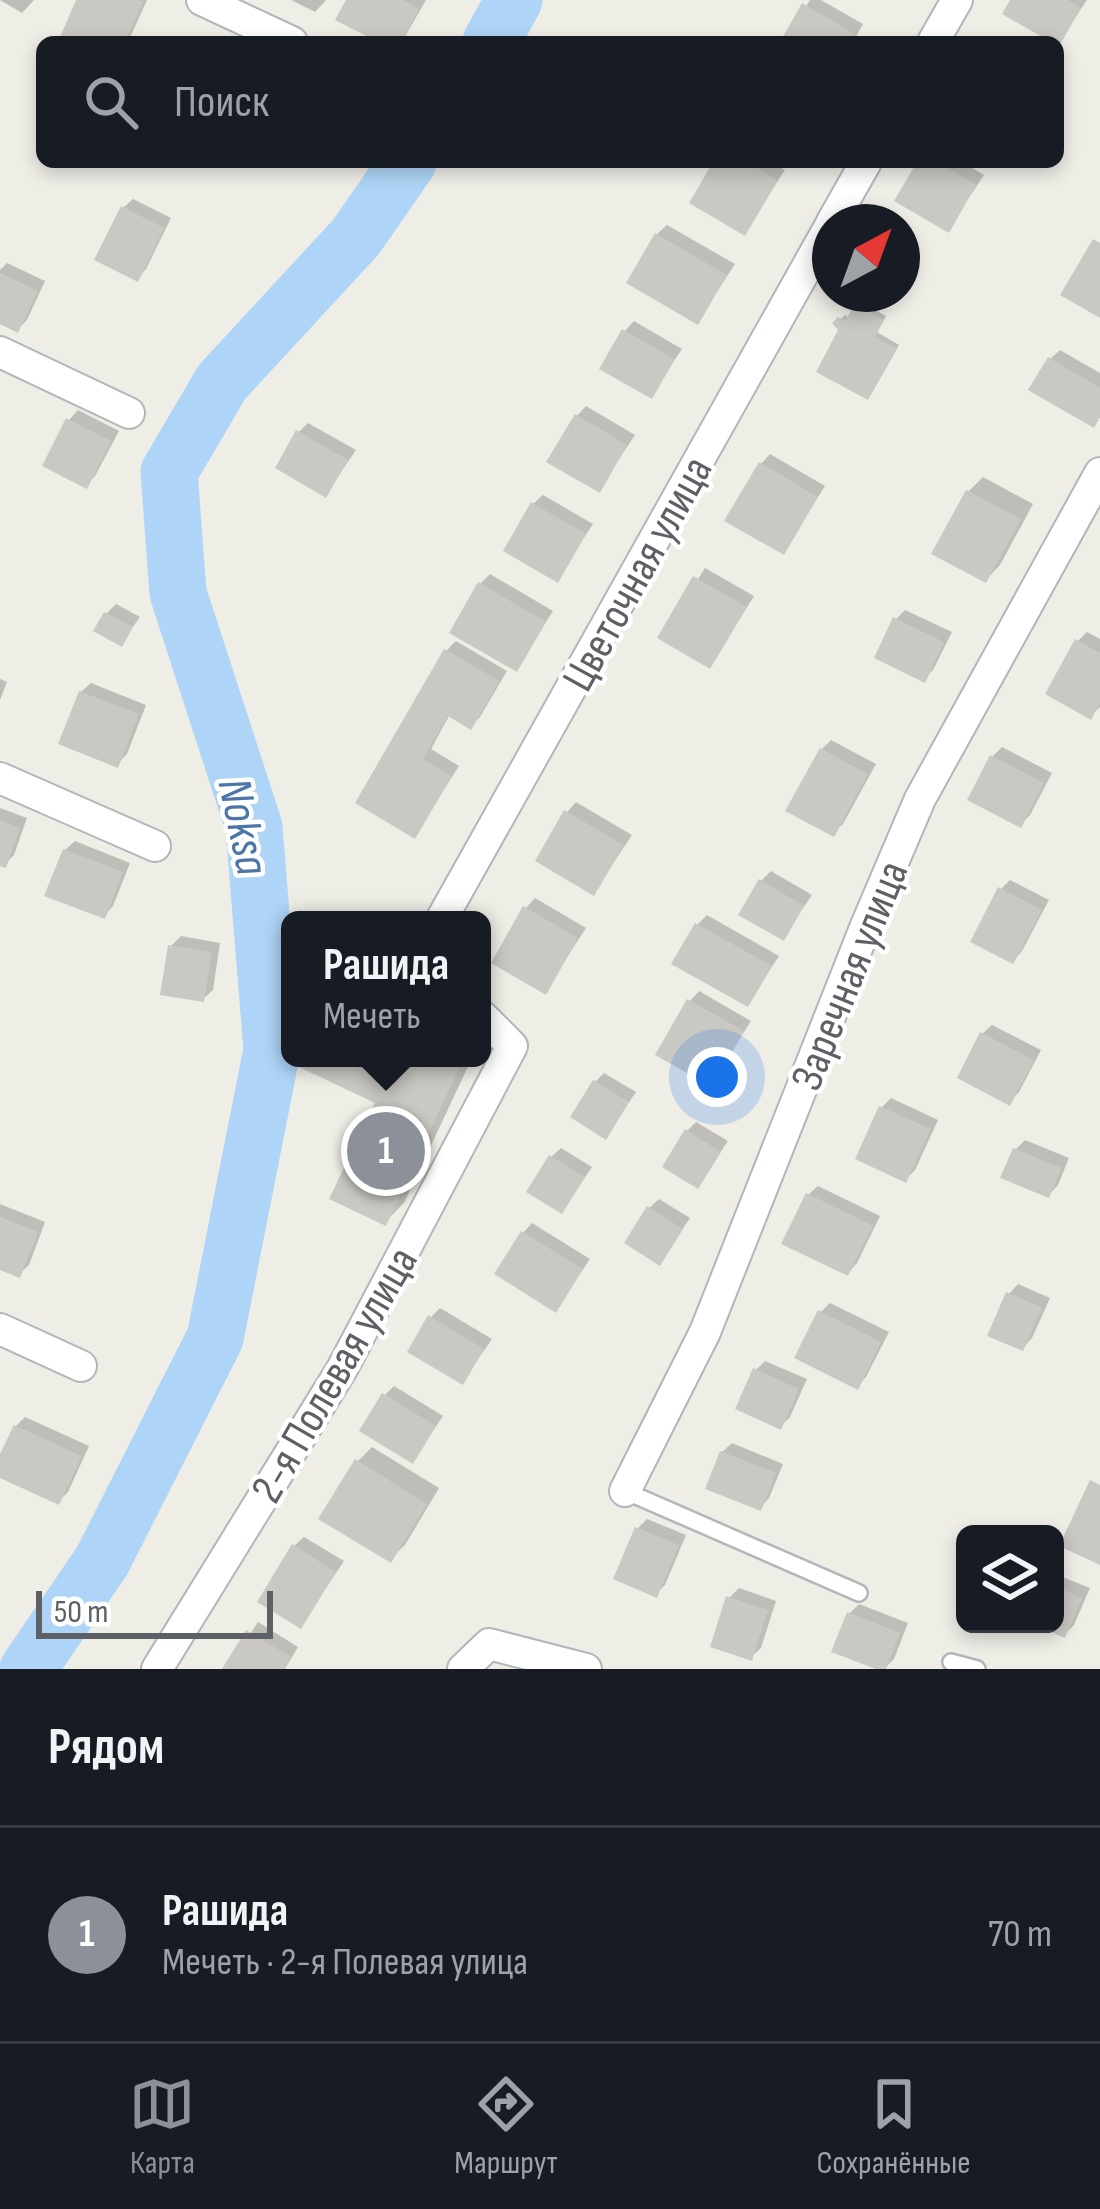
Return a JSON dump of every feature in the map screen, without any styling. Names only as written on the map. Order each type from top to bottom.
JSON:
[{"type":"street","points":[[202,0],[279,36]]},
{"type":"street","points":[[936,36],[957,0]]},
{"type":"street","name":"Цветочная улица","points":[[842,204],[863,168]]},
{"type":"street","name":"Цветочная улица","points":[[446,911],[812,258]]},
{"type":"street","points":[[0,352],[129,413]]},
{"type":"street","name":"Заречная улица","points":[[625,1491],[705,1332],[920,800],[1100,473]]},
{"type":"street","points":[[0,778],[155,845]]},
{"type":"street","name":"2-я Полевая улица","points":[[157,1669],[342,1369],[512,1046],[491,1025]]},
{"type":"street","points":[[0,1329],[81,1366]]},
{"type":"street","points":[[463,1669],[489,1644],[586,1669]]},
{"type":"lane","points":[[625,1491],[860,1593]]},
{"type":"lane","points":[[951,1662],[976,1669]]},
{"type":"building","points":[[76,0],[143,2],[128,36],[61,36]]},
{"type":"building","points":[[346,0],[403,0],[419,9],[405,36],[366,36],[335,20]]},
{"type":"building","points":[[1010,0],[1068,0],[1081,8],[1064,38],[1040,36],[1002,14]]},
{"type":"building","points":[[802,3],[856,35],[855,36],[783,36]]},
{"type":"building","points":[[709,168],[757,168],[778,180],[745,236],[689,203]]},
{"type":"building","points":[[913,168],[947,168],[976,185],[949,233],[920,216],[920,204],[894,201]]},
{"type":"building","points":[[121,206],[164,228],[138,282],[94,260]]},
{"type":"building","points":[[655,233],[727,275],[698,325],[626,283]]},
{"type":"building","points":[[1093,239],[1100,243],[1100,318],[1060,295]]},
{"type":"building","points":[[0,273],[38,291],[18,333],[0,324]]},
{"type":"building","points":[[850,312],[870,312],[884,320],[875,337],[897,349],[868,400],[816,372],[838,330],[832,323],[838,317],[845,321]]},
{"type":"building","points":[[622,329],[675,359],[652,399],[599,369]]},
{"type":"building","points":[[1048,357],[1100,388],[1100,417],[1094,428],[1028,390]]},
{"type":"building","points":[[575,414],[627,445],[600,493],[546,462]]},
{"type":"building","points":[[66,418],[111,441],[87,489],[42,466]]},
{"type":"building","points":[[296,430],[348,460],[326,498],[275,468]]},
{"type":"building","points":[[759,462],[818,497],[784,555],[724,521]]},
{"type":"building","points":[[966,490],[1021,519],[986,583],[931,554]]},
{"type":"building","points":[[531,502],[586,534],[558,583],[503,551]]},
{"type":"building","points":[[693,576],[747,607],[710,669],[657,638]]},
{"type":"building","points":[[478,582],[546,622],[517,672],[449,633]]},
{"type":"building","points":[[104,612],[133,627],[122,647],[93,631]]},
{"type":"building","points":[[893,617],[944,642],[925,683],[874,658]]},
{"type":"building","points":[[1075,639],[1100,653],[1100,703],[1091,720],[1045,694]]},
{"type":"building","points":[[444,649],[500,681],[471,730],[448,716],[423,759],[452,776],[415,839],[355,803]]},
{"type":"building","points":[[79,691],[139,714],[118,768],[58,744]]},
{"type":"building","points":[[820,748],[868,774],[834,837],[785,811]]},
{"type":"building","points":[[990,755],[1044,783],[1021,828],[967,800]]},
{"type":"building","points":[[564,810],[624,845],[594,896],[535,861]]},
{"type":"building","points":[[0,820],[20,828],[6,868],[0,866]]},
{"type":"building","points":[[63,849],[123,872],[105,919],[44,896]]},
{"type":"building","points":[[759,879],[804,906],[784,941],[738,915]]},
{"type":"building","points":[[998,887],[1042,910],[1013,964],[970,942]]},
{"type":"building","points":[[523,906],[578,938],[546,995],[491,963]]},
{"type":"building","points":[[695,923],[772,966],[748,1007],[671,964]]},
{"type":"building","points":[[168,945],[212,952],[204,1002],[160,995]]},
{"type":"building","points":[[687,999],[744,1031],[712,1087],[655,1055]]},
{"type":"building","points":[[980,1032],[1034,1060],[1010,1106],[957,1078]]},
{"type":"building","points":[[299,1067],[460,1067],[386,1226],[329,1199],[375,1103]]},
{"type":"building","points":[[593,1080],[629,1102],[606,1140],[570,1117]]},
{"type":"building","points":[[879,1106],[931,1129],[906,1183],[855,1159]]},
{"type":"building","points":[[685,1129],[721,1152],[698,1189],[662,1167]]},
{"type":"building","points":[[1013,1148],[1061,1168],[1049,1198],[1000,1178]]},
{"type":"building","points":[[549,1155],[585,1177],[562,1214],[526,1192]]},
{"type":"building","points":[[806,1193],[873,1226],[848,1276],[781,1244]]},
{"type":"building","points":[[647,1206],[683,1229],[660,1266],[624,1243]]},
{"type":"building","points":[[0,1217],[38,1232],[20,1278],[0,1270]]},
{"type":"building","points":[[521,1231],[583,1269],[556,1313],[494,1274]]},
{"type":"building","points":[[1006,1292],[1042,1307],[1023,1351],[987,1336]]},
{"type":"building","points":[[818,1310],[881,1342],[858,1390],[794,1358]]},
{"type":"building","points":[[428,1315],[484,1349],[463,1385],[407,1352]]},
{"type":"building","points":[[753,1368],[799,1389],[781,1430],[735,1409]]},
{"type":"building","points":[[382,1393],[436,1426],[413,1464],[359,1431]]},
{"type":"building","points":[[14,1425],[82,1456],[59,1505],[0,1478],[0,1454]]},
{"type":"building","points":[[720,1451],[776,1473],[761,1511],[705,1489]]},
{"type":"building","points":[[355,1459],[427,1504],[391,1563],[318,1519]]},
{"type":"building","points":[[1090,1480],[1100,1485],[1100,1565],[1064,1548],[1064,1535]]},
{"type":"building","points":[[635,1527],[679,1545],[657,1598],[613,1579]]},
{"type":"building","points":[[292,1544],[336,1572],[301,1629],[257,1602]]},
{"type":"building","points":[[1064,1590],[1082,1598],[1065,1638],[1054,1633],[1064,1633]]},
{"type":"building","points":[[726,1596],[768,1610],[752,1661],[710,1647]]},
{"type":"building","points":[[847,1612],[900,1633],[886,1669],[831,1652]]},
{"type":"building","points":[[246,1630],[291,1657],[284,1669],[222,1669]]},
{"type":"waterway","name":"Noksa","points":[[494,36],[514,0]]},
{"type":"waterway","name":"Noksa","points":[[28,1669],[102,1561],[215,1338],[272,1050],[254,827],[178,593],[169,472],[222,382],[356,237],[404,168]]},
{"type":"place","name":"Рашида","points":[[386,1151]]}]
